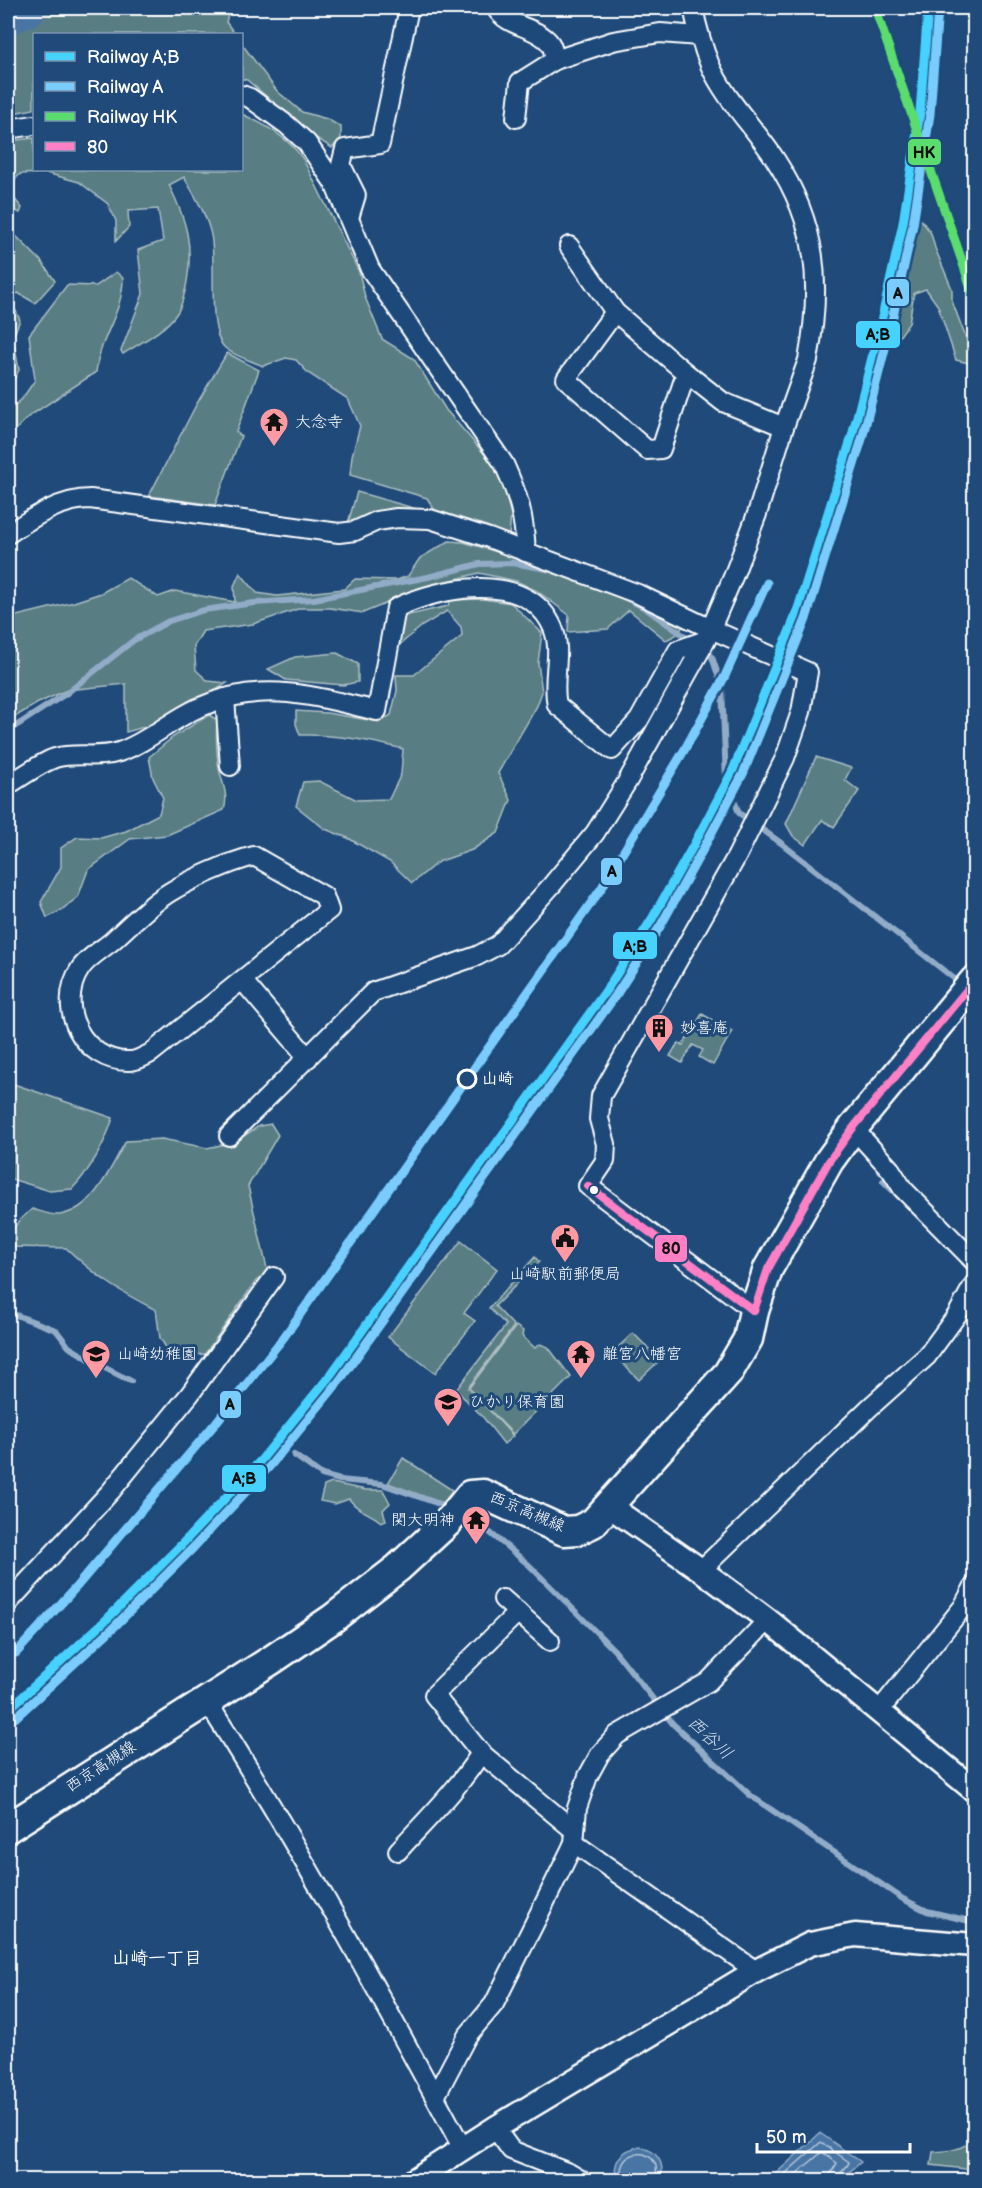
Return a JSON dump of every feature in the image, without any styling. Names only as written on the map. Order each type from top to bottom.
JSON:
[{"type":"main road","name":"西京高槻線","points":[[8,1828],[332,1619],[398,1568],[448,1522],[470,1495],[483,1494],[564,1531],[578,1530],[592,1523],[728,1373],[748,1339],[754,1311],[768,1269],[829,1161],[853,1128],[975,981]]},
{"type":"street","points":[[349,218],[356,195],[342,165],[345,149],[380,144],[409,8]]},
{"type":"street","points":[[496,8],[500,15],[517,25],[534,31],[550,43],[555,60]]},
{"type":"street","points":[[229,1136],[373,992],[477,956],[498,945],[595,833],[627,782],[708,635],[756,514],[808,360],[817,289],[815,262],[795,193],[774,158],[743,117],[711,67],[699,36],[693,8]]},
{"type":"street","points":[[516,118],[520,82],[555,60],[613,41],[641,36],[660,33],[699,36]]},
{"type":"street","points":[[243,95],[250,98],[307,142],[334,183],[370,269],[504,464],[516,489],[524,520],[525,552]]},
{"type":"street","points":[[8,129],[33,125]]},
{"type":"street","points":[[569,246],[615,312],[686,373],[723,402],[784,427]]},
{"type":"street","points":[[615,312],[566,379],[647,450],[661,449],[686,373]]},
{"type":"street","points":[[8,534],[64,502],[76,499],[339,533],[355,531],[377,521],[397,518],[430,519],[638,594],[708,635],[808,672],[801,712],[785,759],[737,856],[601,1096],[599,1119],[606,1144],[605,1161],[588,1186],[754,1311]]},
{"type":"street","points":[[8,785],[56,758],[117,753],[151,737],[197,708],[225,698],[261,691],[299,693],[377,711],[396,608],[416,598],[444,592],[474,588],[505,590],[525,598],[541,610],[552,627],[558,646],[555,694],[557,705],[612,750],[639,720],[678,650],[708,635]]},
{"type":"street","points":[[225,698],[230,766]]},
{"type":"street","points":[[254,856],[324,896],[329,910],[243,981],[151,1053],[131,1061],[110,1058],[93,1049],[79,1034],[71,1013],[71,990],[80,968],[89,960],[169,892],[238,860],[254,856]]},
{"type":"street","points":[[243,981],[308,1058]]},
{"type":"street","points":[[853,1128],[891,1170],[903,1189],[975,1261]]},
{"type":"street","points":[[8,1603],[111,1491],[190,1394],[274,1277]]},
{"type":"street","points":[[701,1570],[860,1416],[927,1356],[957,1315],[975,1284]]},
{"type":"street","points":[[609,1506],[768,1620],[975,1790]]},
{"type":"street","points":[[879,1711],[963,1607],[975,1586]]},
{"type":"street","points":[[503,1599],[550,1641]]},
{"type":"street","points":[[518,1612],[434,1695],[481,1753],[574,1837],[756,1971]]},
{"type":"street","points":[[435,2097],[467,2036],[494,2004],[574,1837],[577,1808],[588,1776],[600,1754],[617,1735],[708,1682],[768,1620]]},
{"type":"street","points":[[206,1700],[250,1769],[341,1925],[463,2149]]},
{"type":"street","points":[[398,1851],[419,1816],[468,1774],[481,1753]]},
{"type":"street","points":[[414,2181],[495,2128],[756,1971],[810,1944],[855,1935],[975,1945]]},
{"type":"street","points":[[495,2128],[511,2150],[569,2172],[581,2181]]},
{"type":"green space","points":[[8,8],[230,8],[226,22],[234,33],[33,33],[33,109],[8,114]]},
{"type":"green space","points":[[243,45],[277,91],[302,112],[327,119],[341,127],[341,138],[332,148],[313,136],[247,80],[243,79]]},
{"type":"green space","points":[[243,115],[283,138],[303,159],[359,272],[365,297],[382,339],[414,359],[446,410],[500,472],[511,515],[509,536],[481,524],[436,512],[427,498],[350,475],[352,456],[360,426],[348,399],[308,373],[296,360],[286,358],[263,366],[225,348],[219,339],[214,312],[211,235],[203,212],[184,177],[169,185],[180,210],[189,247],[188,273],[182,304],[166,325],[123,354],[121,351],[143,294],[138,250],[163,241],[158,209],[128,211],[129,227],[116,241],[116,221],[108,204],[79,182],[46,173],[20,174],[8,188],[8,141],[33,138],[33,171],[243,171]]},
{"type":"green space","points":[[8,191],[22,208],[20,213],[8,208]]},
{"type":"green space","points":[[919,217],[931,233],[952,289],[952,301],[969,346],[969,363],[956,360],[938,306],[926,289],[914,293],[909,323],[899,337],[894,326],[913,223]]},
{"type":"green space","points":[[16,236],[42,262],[55,281],[35,303],[18,293],[8,300],[8,237]]},
{"type":"green space","points":[[116,272],[123,278],[122,291],[101,348],[96,372],[28,417],[8,438],[8,411],[22,399],[35,380],[29,335],[67,285],[96,286]]},
{"type":"green space","points":[[16,311],[20,320],[13,337],[19,370],[8,391],[8,317]]},
{"type":"green space","points":[[227,353],[259,370],[236,432],[241,436],[215,505],[149,496],[196,405]]},
{"type":"green space","points":[[357,492],[417,509],[416,513],[348,523]]},
{"type":"green space","points":[[449,541],[463,542],[551,567],[686,623],[676,635],[666,640],[629,610],[608,629],[568,632],[569,615],[537,591],[516,581],[479,573],[429,586],[363,613],[330,608],[301,608],[253,624],[203,631],[194,646],[196,670],[208,681],[227,683],[192,699],[148,726],[126,732],[126,684],[67,690],[38,703],[8,721],[8,618],[101,593],[128,578],[158,597],[175,591],[235,602],[234,586],[240,573],[257,593],[277,596],[344,589],[355,579],[397,580],[408,576],[420,558]]},
{"type":"green space","points":[[483,599],[511,603],[542,633],[538,663],[542,692],[537,706],[498,773],[511,800],[498,833],[472,850],[438,862],[412,883],[390,862],[348,838],[325,829],[296,806],[303,782],[319,781],[357,800],[389,799],[401,774],[403,749],[352,738],[300,735],[296,724],[296,711],[327,713],[380,722],[391,715],[397,691],[396,675],[414,675],[462,636],[461,627],[447,611],[422,626],[397,647],[400,617],[448,606],[450,600]]},
{"type":"green space","points":[[337,653],[358,664],[358,682],[343,685],[286,680],[268,669],[295,657]]},
{"type":"green space","points":[[209,715],[217,720],[217,756],[225,794],[224,810],[167,835],[130,839],[88,870],[78,897],[47,918],[41,902],[61,867],[61,848],[77,837],[101,838],[126,831],[159,814],[163,798],[153,778],[149,757],[173,737]]},
{"type":"green space","points":[[816,757],[851,768],[845,780],[859,791],[834,827],[822,820],[805,845],[793,836],[786,824]]},
{"type":"green space","points":[[702,1014],[732,1031],[713,1065],[699,1057],[703,1050],[693,1045],[682,1063],[670,1056],[678,1043],[683,1045]]},
{"type":"green space","points":[[8,1082],[113,1118],[97,1156],[72,1189],[50,1191],[8,1178]]},
{"type":"green space","points":[[271,1124],[278,1135],[248,1186],[268,1273],[256,1281],[205,1354],[172,1357],[160,1338],[156,1310],[108,1283],[66,1248],[8,1247],[12,1231],[32,1209],[60,1215],[83,1205],[100,1186],[126,1141],[162,1139],[207,1148],[235,1142],[259,1126]]},
{"type":"green space","points":[[461,1241],[497,1269],[464,1313],[475,1321],[435,1373],[388,1337]]},
{"type":"green space","points":[[535,1257],[539,1262],[495,1306],[514,1326],[468,1388],[516,1326],[523,1331],[522,1336],[535,1348],[540,1344],[548,1347],[571,1377],[513,1434],[470,1389],[513,1436],[504,1444],[482,1416],[456,1390],[506,1325],[489,1308]]},
{"type":"green space","points":[[633,1333],[660,1360],[639,1380],[612,1353]]},
{"type":"green space","points":[[403,1458],[455,1492],[449,1503],[439,1502],[388,1483]]},
{"type":"green space","points":[[332,1483],[366,1490],[383,1490],[390,1503],[383,1510],[386,1520],[381,1522],[357,1507],[349,1499],[335,1504],[320,1501],[324,1486]]},
{"type":"green space","points":[[974,2138],[974,2170],[931,2165],[933,2152],[960,2147]]},
{"type":"water","points":[[820,2133],[861,2162],[840,2180],[769,2180]]},
{"type":"water","points":[[640,2147],[651,2151],[659,2159],[662,2168],[661,2180],[617,2180],[616,2168],[619,2158],[628,2150]]},
{"type":"waterway","points":[[8,16],[27,8]]},
{"type":"waterway","points":[[8,731],[67,693],[134,640],[169,621],[204,610],[254,603],[314,599],[428,577],[479,564],[513,563],[552,570]]},
{"type":"waterway","points":[[626,598],[645,608],[693,642]]},
{"type":"waterway","points":[[703,650],[712,657],[722,687],[726,779],[739,813],[781,843],[961,984]]},
{"type":"waterway","points":[[883,1181],[900,1198]]},
{"type":"waterway","points":[[964,1263],[974,1273]]},
{"type":"waterway","points":[[8,1312],[56,1330],[69,1347],[131,1381]]},
{"type":"waterway","name":"西谷川","points":[[294,1455],[322,1475],[340,1480],[382,1484],[445,1506]]},
{"type":"waterway","name":"西谷川","points":[[470,1516],[529,1565],[615,1651],[673,1724],[751,1796],[903,1899],[927,1911],[974,1922]]},
{"type":"rail line","name":"HK","points":[[875,8],[974,296]]},
{"type":"rail line","name":"A;B","points":[[8,1710],[107,1619],[185,1541],[262,1459],[332,1373],[607,989],[652,919],[693,846],[733,770],[796,615],[852,436],[903,223],[920,112],[928,8]]},
{"type":"rail line","name":"A","points":[[15,1718],[114,1627],[193,1548],[270,1466],[340,1380],[616,995],[661,925],[702,851],[743,774],[806,619],[862,439],[913,225],[930,114],[938,9]]},
{"type":"rail line","name":"A","points":[[16,1653],[77,1586],[214,1425],[284,1337],[601,889],[685,749],[725,676],[767,583]]},
{"type":"transit line","name":"80","points":[[754,1311],[768,1269],[829,1161],[853,1128],[974,981]]},
{"type":"transit line","name":"80","points":[[588,1186],[754,1311]]},
{"type":"place","name":"大念寺","points":[[274,448]]},
{"type":"place","name":"妙喜庵","points":[[659,1054]]},
{"type":"place","name":"山崎","points":[[467,1079]]},
{"type":"place","name":"山崎駅前郵便局","points":[[565,1264]]},
{"type":"place","name":"山崎幼稚園","points":[[96,1380]]},
{"type":"place","name":"離宮八幡宮","points":[[581,1380]]},
{"type":"place","name":"ひかり保育園","points":[[448,1428]]},
{"type":"place","name":"関大明神","points":[[476,1546]]},
{"type":"district","name":"山崎一丁目","points":[[157,1958]]}]
